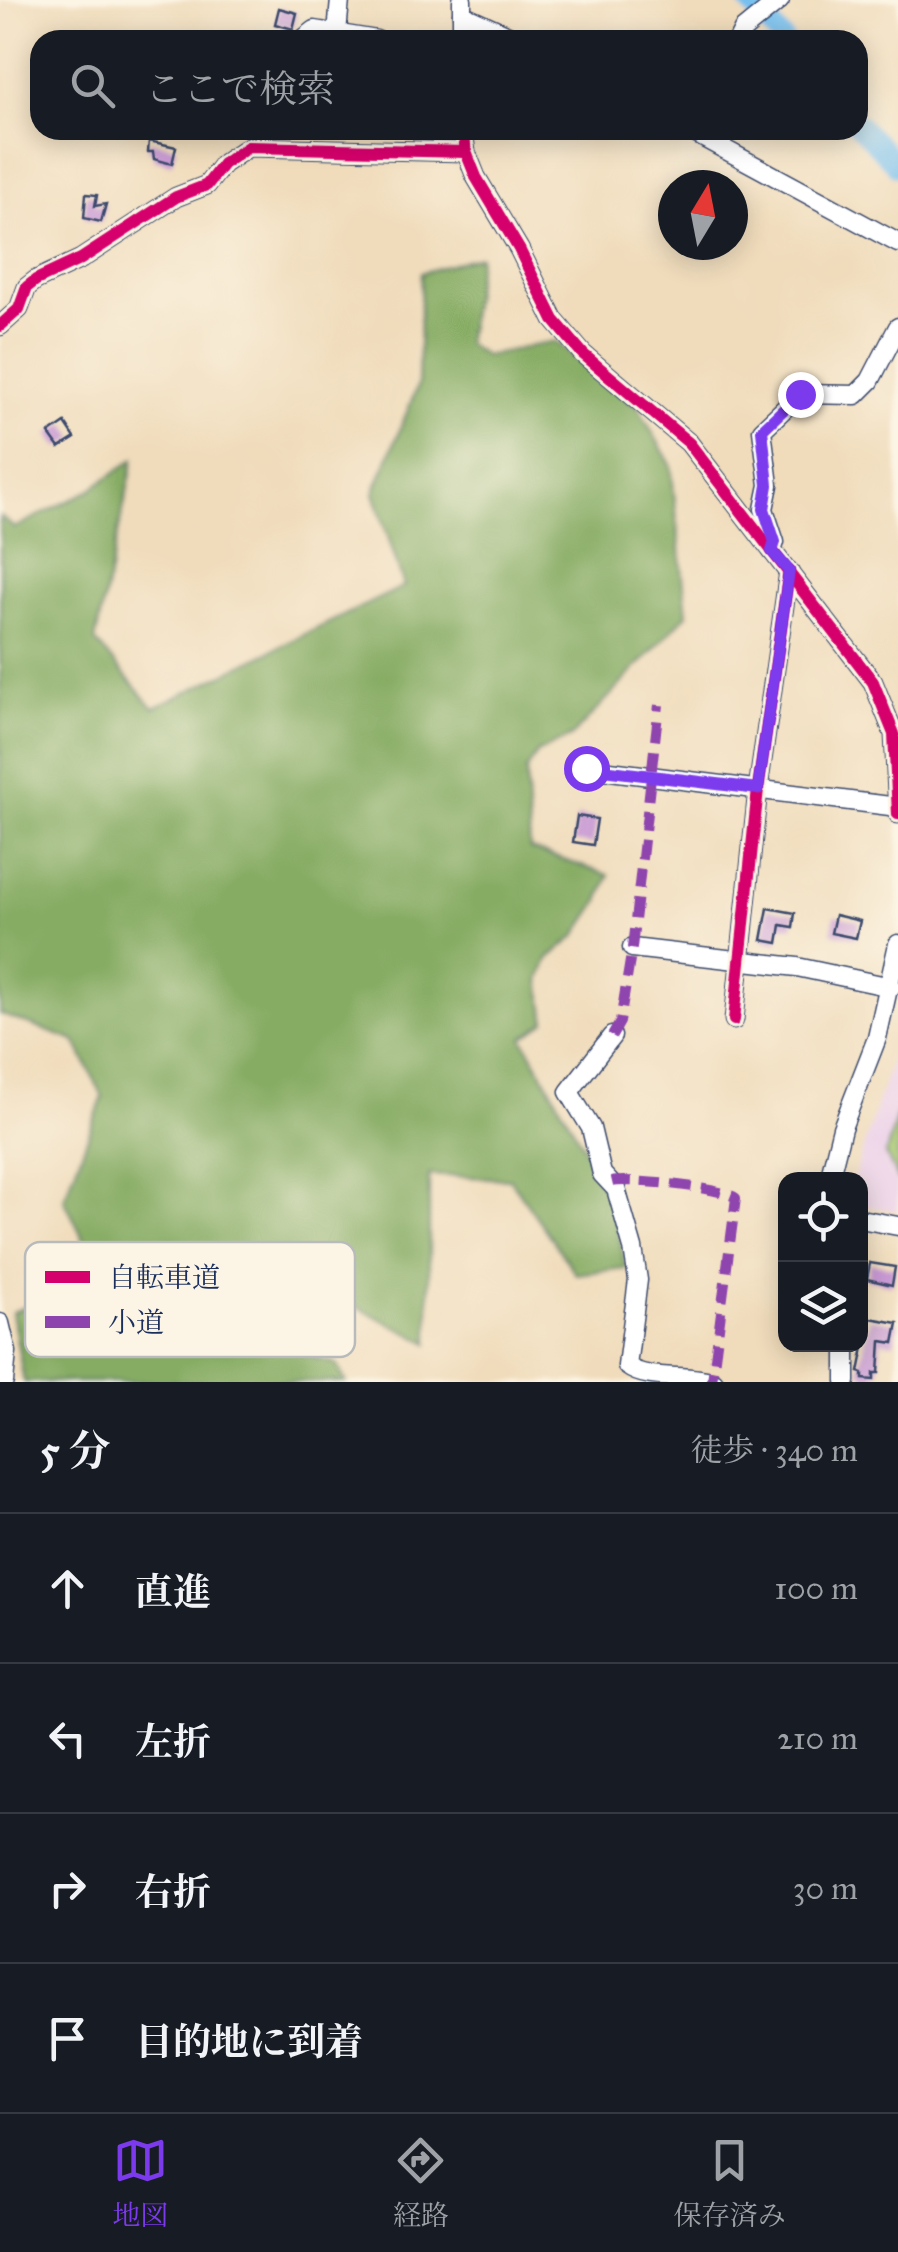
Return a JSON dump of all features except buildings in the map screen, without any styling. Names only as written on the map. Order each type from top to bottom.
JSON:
[{"type":"street","points":[[337,30],[340,0]]},
{"type":"street","points":[[747,30],[780,0]]},
{"type":"street","points":[[462,7],[502,30]]},
{"type":"street","points":[[0,326],[19,309],[27,287],[36,280],[80,259],[176,197],[206,184],[247,140]]},
{"type":"street","points":[[265,140],[466,152]]},
{"type":"street","points":[[464,140],[466,152],[554,320],[583,354],[670,423],[873,682],[888,711],[894,734],[898,810],[586,768]]},
{"type":"street","points":[[709,140],[898,244]]},
{"type":"street","points":[[772,551],[775,542],[764,509],[768,485],[762,438],[766,422],[800,394],[856,394],[870,381],[898,327]]},
{"type":"street","points":[[734,1020],[758,789],[789,571]]},
{"type":"street","points":[[831,1172],[842,1128],[892,986],[898,944]]},
{"type":"street","points":[[632,948],[740,959],[892,986]]},
{"type":"street","points":[[612,1036],[570,1092],[591,1128],[602,1174],[616,1188],[633,1248],[638,1280],[627,1366],[644,1376],[691,1376],[714,1382]]},
{"type":"street","points":[[868,1221],[898,1226]]},
{"type":"street","points":[[0,1323],[7,1352],[4,1382]]},
{"type":"street","points":[[846,1352],[846,1382]]},
{"type":"shaded area","points":[[898,1038],[898,1211],[868,1206],[868,1172],[856,1172]]},
{"type":"green space","points":[[479,256],[466,344],[485,356],[555,341],[638,407],[671,465],[687,614],[572,736],[538,752],[526,770],[530,849],[609,875],[599,901],[575,937],[548,959],[540,980],[546,1021],[523,1038],[611,1196],[626,1268],[576,1274],[510,1179],[429,1175],[429,1343],[355,1306],[355,1242],[85,1242],[64,1199],[103,1097],[75,1041],[0,1014],[0,516],[14,528],[90,490],[134,459],[95,641],[154,708],[404,586],[374,493],[418,385],[421,273]]},
{"type":"green space","points":[[898,1112],[898,1181],[886,1154]]},
{"type":"green space","points":[[25,1307],[25,1357],[313,1357],[336,1364],[346,1382],[24,1382],[12,1312]]},
{"type":"waterway","points":[[748,0],[774,30]]},
{"type":"waterway","points":[[868,135],[898,166]]},
{"type":"marked path","points":[[612,1036],[620,1022],[632,948],[659,705]]},
{"type":"marked path","points":[[612,1182],[676,1185],[736,1198],[712,1381]]},
{"type":"cycle path","points":[[464,140],[476,177],[519,249],[554,320],[583,354],[689,443],[873,682],[894,734],[898,814]]},
{"type":"cycle path","points":[[0,326],[19,309],[27,287],[36,280],[81,259],[176,197],[207,185],[223,164],[248,147],[466,152]]},
{"type":"cycle path","points":[[734,1020],[758,789],[789,571]]},
{"type":"route","points":[[586,768],[758,789],[789,571],[772,551],[775,542],[764,509],[768,464],[762,430],[766,422],[800,394]]}]
